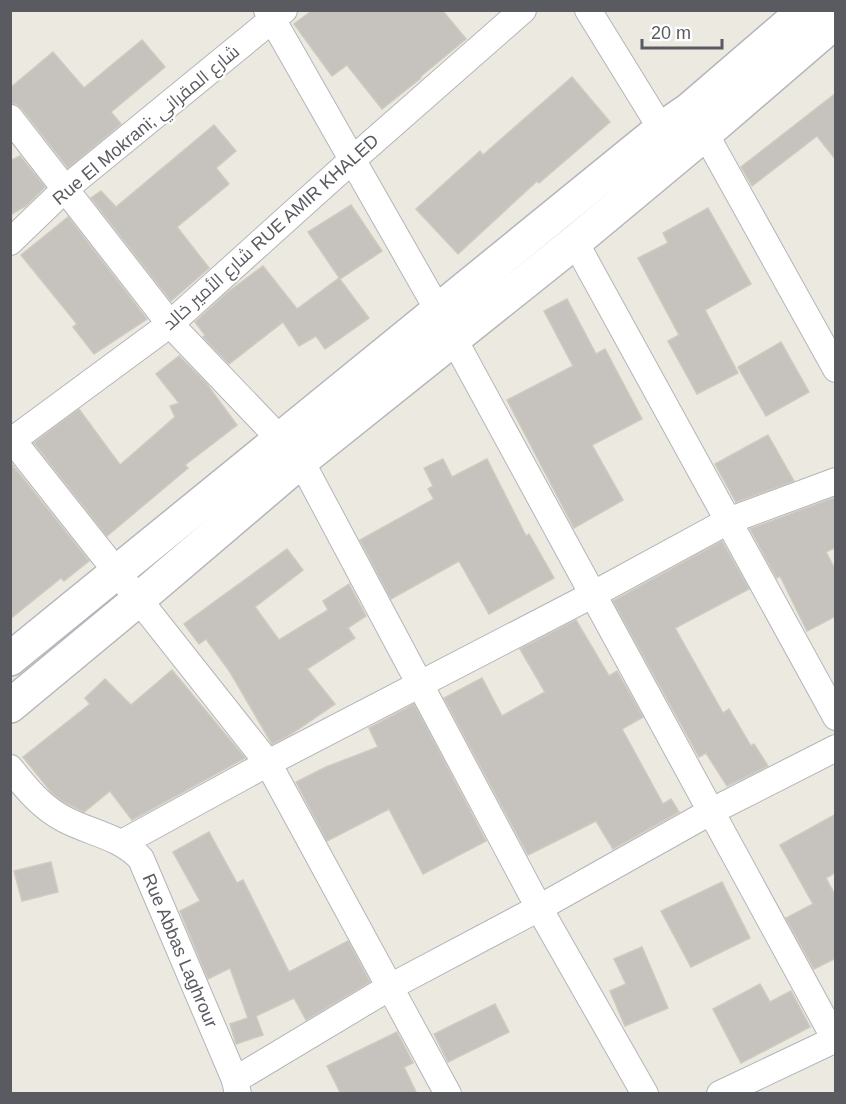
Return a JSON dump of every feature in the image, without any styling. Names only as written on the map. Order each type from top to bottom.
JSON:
[{"type":"main road","points":[[698,120],[805,10]]},
{"type":"main road","points":[[10,706],[139,599],[438,310],[836,21]]},
{"type":"main road","points":[[10,658],[118,572],[454,338],[575,242],[670,142]]},
{"type":"street","name":"شارع الأمير خالد RUE AMIR KHALED","points":[[11,440],[170,324],[351,160],[523,10]]},
{"type":"street","points":[[588,10],[670,142]]},
{"type":"street","points":[[274,14],[351,160],[454,338],[835,1040],[720,1094]]},
{"type":"street","name":"Rue El Mokrani; شارع المقراني","points":[[10,242],[65,189],[274,14]]},
{"type":"street","points":[[10,118],[170,324],[291,450],[539,908],[645,1094]]},
{"type":"street","points":[[698,120],[836,369]]},
{"type":"street","points":[[575,242],[836,717]]},
{"type":"street","points":[[11,440],[268,763],[448,1094]]},
{"type":"street","points":[[122,843],[268,763],[592,595],[728,521],[836,481]]},
{"type":"street","points":[[237,1087],[390,987],[539,908],[710,812],[836,748]]},
{"type":"street","name":"Rue Abbas Laghrour","points":[[10,768],[47,808],[65,820],[122,843],[134,851],[146,867],[237,1087]]},
{"type":"building","points":[[313,10],[442,10],[466,39],[382,109],[347,65],[332,76],[294,24]]},
{"type":"building","points":[[142,40],[165,67],[111,112],[121,124],[68,168],[22,109],[10,103],[10,88],[53,52],[84,88]]},
{"type":"building","points":[[572,77],[610,122],[539,183],[537,181],[458,254],[416,209],[480,151],[483,155]]},
{"type":"building","points":[[836,93],[836,160],[817,136],[752,186],[741,167]]},
{"type":"building","points":[[214,125],[236,151],[216,168],[229,184],[177,227],[209,268],[171,301],[91,198],[101,191],[116,207]]},
{"type":"building","points":[[20,156],[45,187],[26,206],[10,215],[10,161]]},
{"type":"building","points":[[351,205],[382,251],[340,279],[308,232]]},
{"type":"building","points":[[708,208],[751,284],[705,310],[738,373],[697,394],[668,341],[679,335],[638,258],[668,243],[663,233]]},
{"type":"building","points":[[68,217],[147,319],[94,354],[73,327],[77,324],[21,255]]},
{"type":"building","points":[[263,266],[297,309],[339,278],[369,318],[325,349],[316,336],[299,346],[283,322],[229,364],[203,337],[205,335],[195,322],[228,292]]},
{"type":"building","points":[[567,299],[596,354],[605,349],[642,419],[592,445],[623,500],[574,528],[507,400],[573,366],[544,311]]},
{"type":"building","points":[[781,342],[809,392],[766,416],[738,367]]},
{"type":"building","points":[[179,356],[206,383],[237,425],[185,465],[188,468],[107,536],[34,443],[79,409],[120,465],[175,417],[170,406],[179,403],[156,374]]},
{"type":"building","points":[[768,435],[794,481],[736,502],[715,464]]},
{"type":"building","points":[[443,459],[452,477],[487,459],[526,536],[529,534],[554,578],[489,614],[459,561],[391,599],[360,540],[434,499],[428,489],[433,486],[424,468]]},
{"type":"building","points":[[10,462],[89,561],[64,581],[61,578],[10,619]]},
{"type":"building","points":[[836,497],[836,547],[826,552],[836,571],[836,616],[807,631],[780,576],[777,578],[775,575],[750,529]]},
{"type":"building","points":[[722,541],[749,589],[675,628],[723,713],[729,709],[751,746],[754,744],[768,766],[727,786],[706,753],[699,757],[613,601]]},
{"type":"building","points":[[287,549],[303,570],[255,607],[279,640],[328,610],[323,601],[349,584],[366,616],[348,628],[355,638],[307,669],[335,704],[272,744],[230,672],[206,639],[199,644],[184,624]]},
{"type":"building","points":[[576,620],[609,676],[617,671],[643,717],[622,729],[663,804],[671,799],[679,812],[613,849],[596,821],[528,855],[444,698],[482,678],[502,716],[545,692],[520,649]]},
{"type":"building","points":[[172,670],[245,758],[132,820],[110,791],[84,812],[64,802],[52,793],[23,757],[90,704],[85,698],[105,679],[131,705]]},
{"type":"building","points":[[414,704],[486,841],[423,874],[389,809],[327,841],[296,782],[326,767],[378,747],[369,728]]},
{"type":"building","points":[[836,814],[836,872],[826,878],[834,893],[836,892],[836,958],[814,969],[786,918],[813,904],[780,845]]},
{"type":"building","points":[[209,832],[237,883],[243,880],[289,972],[348,941],[370,982],[306,1020],[294,998],[256,1016],[263,1035],[236,1044],[230,1024],[248,1018],[230,968],[208,979],[180,911],[200,901],[173,852]]},
{"type":"building","points":[[51,862],[58,892],[22,901],[14,871]]},
{"type":"building","points":[[722,882],[750,938],[691,967],[661,911]]},
{"type":"building","points":[[642,947],[668,1008],[625,1026],[610,991],[626,984],[614,959]]},
{"type":"building","points":[[760,984],[770,1002],[791,991],[810,1027],[741,1063],[713,1009]]},
{"type":"building","points":[[495,1004],[509,1032],[448,1062],[434,1034]]},
{"type":"building","points":[[397,1032],[413,1063],[404,1067],[417,1094],[341,1094],[327,1066]]}]
